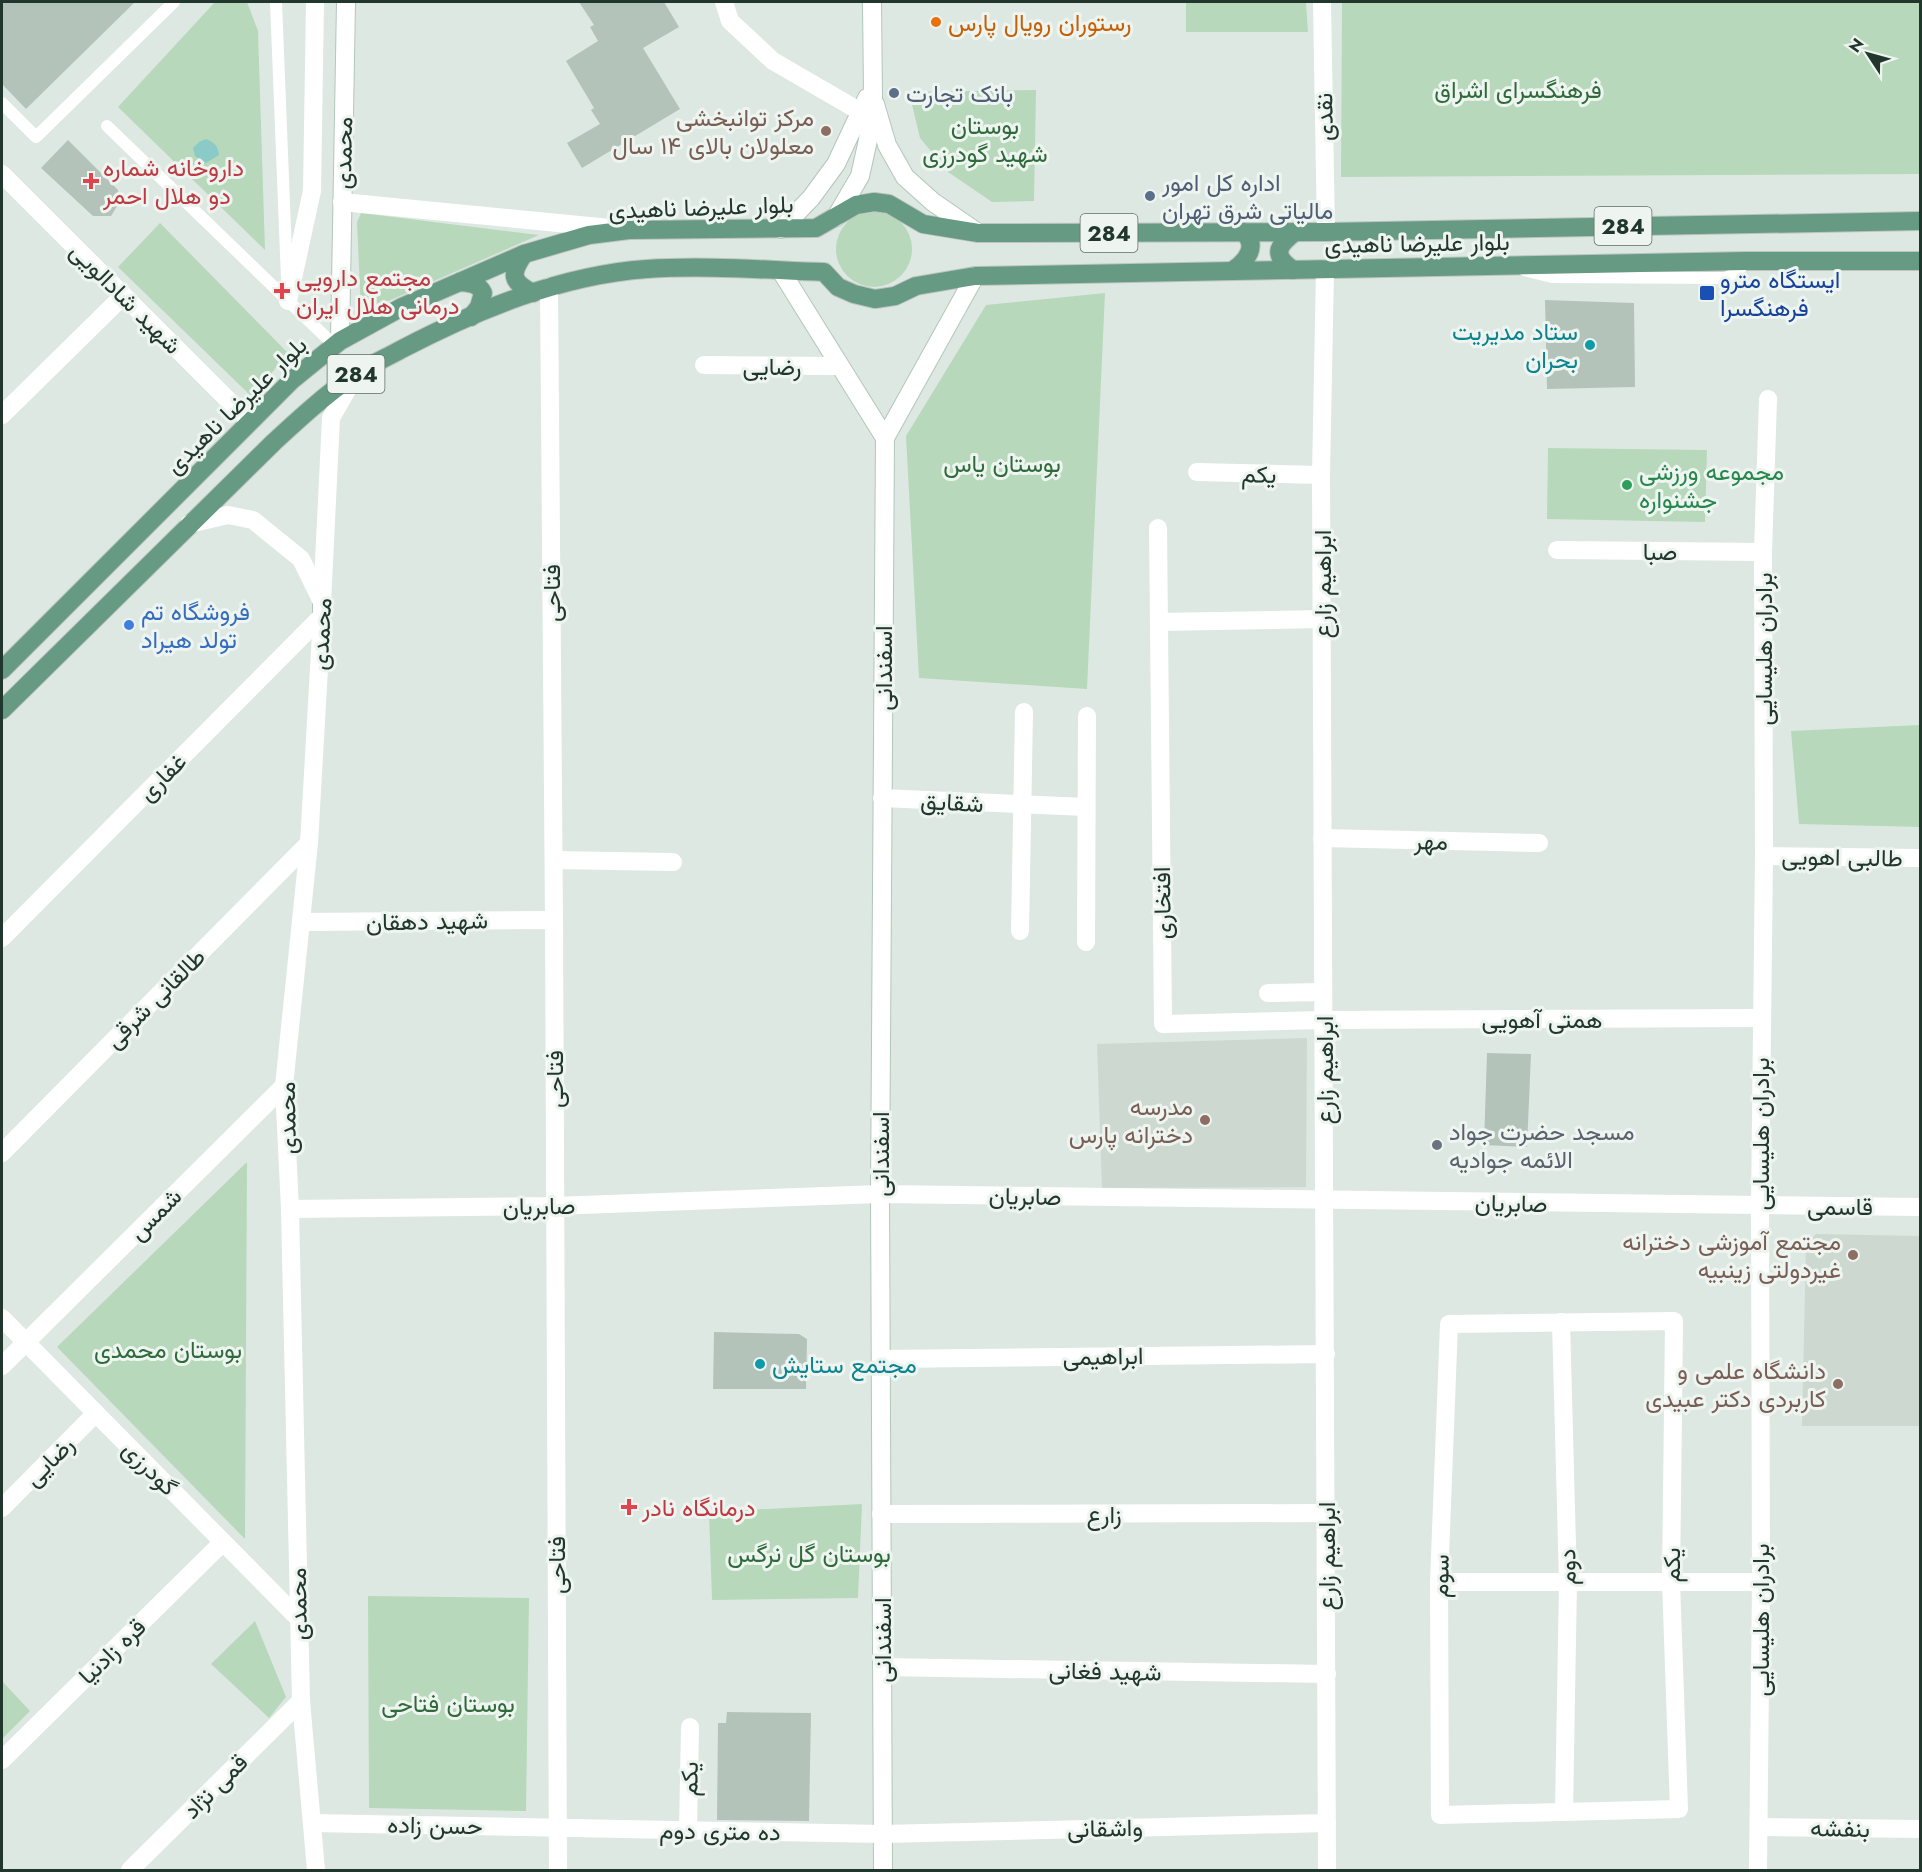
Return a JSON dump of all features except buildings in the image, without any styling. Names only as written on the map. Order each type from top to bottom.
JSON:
[{"type":"main road","name":"بلوار علیرضا ناهیدی","points":[[2,670],[292,380],[337,343],[402,308],[524,254],[590,235],[629,230],[816,228],[856,205],[874,202],[889,204],[923,224],[978,233],[1326,232],[1920,221]]},
{"type":"main road","points":[[1232,271],[1241,266],[1250,252],[1250,240],[1243,232]]},
{"type":"main road","points":[[1293,270],[1285,264],[1280,256],[1279,248],[1295,232]]},
{"type":"main road","points":[[524,254],[513,274],[516,281],[521,287],[541,290]]},
{"type":"main road","name":"بلوار علیرضا ناهیدی","points":[[781,271],[824,272],[838,286],[854,294],[875,298],[895,296],[916,286],[975,276],[1746,261],[1920,261]]},
{"type":"main road","name":"284","points":[[2,710],[189,524],[318,402],[356,374],[418,341],[471,317],[541,290],[599,275],[647,269],[781,271]]},
{"type":"main road","points":[[460,282],[472,283],[480,287],[483,293],[479,307],[471,317]]},
{"type":"street","points":[[288,301],[312,191],[315,2]]},
{"type":"street","name":"محمدی","points":[[337,343],[346,2]]},
{"type":"street","points":[[724,2],[730,21],[773,61],[861,112]]},
{"type":"street","points":[[836,217],[860,176],[868,140],[873,90],[872,2]]},
{"type":"street","name":"نقدی","points":[[1322,2],[1326,232]]},
{"type":"street","points":[[781,229],[811,198],[836,164],[873,90]]},
{"type":"street","points":[[873,90],[887,145],[905,177],[933,202],[978,233]]},
{"type":"street","name":"شهید شادالویی","points":[[4,181],[250,422]]},
{"type":"street","points":[[342,202],[629,230]]},
{"type":"street","name":"ابراهیم زارع","points":[[1325,269],[1321,475],[1328,1870]]},
{"type":"street","points":[[781,271],[885,438],[975,276]]},
{"type":"street","name":"فتاحی","points":[[541,290],[554,860],[558,1870]]},
{"type":"street","points":[[2,415],[123,296]]},
{"type":"street","name":"رضایی","points":[[704,365],[840,366]]},
{"type":"street","name":"محمدی","points":[[316,1870],[301,1701],[290,1209],[284,1086],[309,843],[332,418],[356,374]]},
{"type":"street","name":"برادران هلیسایی","points":[[1758,1870],[1761,1582],[1761,1018],[1764,856],[1763,552],[1768,399]]},
{"type":"street","name":"اسفندانی","points":[[884,1870],[879,1194],[885,438]]},
{"type":"street","name":"یکم","points":[[1197,472],[1321,475]]},
{"type":"street","points":[[189,524],[228,515],[253,520],[301,559],[322,609]]},
{"type":"street","name":"افتخاری","points":[[1158,528],[1163,1024],[1324,1020]]},
{"type":"street","name":"صبا","points":[[1557,550],[1763,552]]},
{"type":"street","name":"غفاری","points":[[2,938],[322,609]]},
{"type":"street","points":[[1158,622],[1322,619]]},
{"type":"street","points":[[1020,931],[1024,712]]},
{"type":"street","points":[[1086,942],[1087,716]]},
{"type":"street","name":"شقایق","points":[[882,798],[1086,807]]},
{"type":"street","name":"مهر","points":[[1322,838],[1539,843]]},
{"type":"street","name":"طالقانی شرقی","points":[[2,1153],[309,843]]},
{"type":"street","name":"طالبی اهویی","points":[[1764,856],[1920,858]]},
{"type":"street","points":[[554,860],[673,862]]},
{"type":"street","name":"شهید دهقان","points":[[301,922],[554,920]]},
{"type":"street","points":[[1268,993],[1323,992]]},
{"type":"street","name":"همتی آهویی","points":[[1324,1020],[1761,1018]]},
{"type":"street","name":"شمس","points":[[2,1366],[284,1086]]},
{"type":"street","name":"صابریان","points":[[290,1209],[554,1206],[879,1194],[1760,1205]]},
{"type":"street","name":"قاسمی","points":[[1760,1205],[1920,1207]]},
{"type":"street","name":"گودرزی","points":[[2,1317],[299,1619]]},
{"type":"street","name":"یکم","points":[[1674,1321],[1671,1582],[1679,1809]]},
{"type":"street","name":"سوم","points":[[1674,1321],[1449,1324],[1439,1582],[1440,1815],[1679,1809]]},
{"type":"street","name":"دوم","points":[[1561,1322],[1568,1582],[1564,1812]]},
{"type":"street","name":"ابراهیمی","points":[[880,1359],[1326,1354]]},
{"type":"street","name":"رضایی","points":[[2,1508],[96,1413]]},
{"type":"street","name":"زارع","points":[[881,1514],[1326,1513]]},
{"type":"street","name":"قره زادنیا","points":[[2,1760],[223,1542]]},
{"type":"street","points":[[1439,1582],[1761,1582]]},
{"type":"street","name":"شهید فغانی","points":[[882,1667],[1327,1674]]},
{"type":"street","name":"قمی نژاد","points":[[130,1870],[301,1701]]},
{"type":"street","name":"یکم","points":[[688,1830],[690,1727]]},
{"type":"street","name":"حسن زاده","points":[[312,1823],[558,1828]]},
{"type":"street","name":"واشقانی","points":[[883,1834],[1327,1823]]},
{"type":"street","name":"بنفشه","points":[[1759,1827],[1920,1829]]},
{"type":"street","name":"ده متری دوم","points":[[558,1828],[883,1834]]},
{"type":"lane","points":[[2,103],[36,137],[174,2]]},
{"type":"lane","points":[[276,2],[288,301]]},
{"type":"lane","points":[[107,126],[288,301],[337,343]]},
{"type":"shaded area","points":[[1307,1038],[1306,1187],[1102,1188],[1097,1044]]},
{"type":"shaded area","points":[[1816,1234],[1920,1236],[1919,1426],[1802,1426],[1806,1244]]},
{"type":"green space","points":[[215,2],[247,2],[258,31],[265,250],[118,107]]},
{"type":"green space","points":[[1186,2],[1306,2],[1308,32],[1186,32]]},
{"type":"green space","name":"فرهنگسرای اشراق","points":[[1342,2],[1920,2],[1920,174],[1341,177]]},
{"type":"green space","name":"بوستان شهید گودرزی","points":[[1036,90],[1034,201],[992,202],[948,172],[920,138],[909,92]]},
{"type":"green space","points":[[867,211],[881,211],[895,217],[906,228],[912,242],[909,264],[901,276],[881,287],[867,287],[853,281],[842,270],[836,256],[836,242],[842,228],[853,217]]},
{"type":"green space","points":[[361,213],[539,235],[361,313],[357,222]]},
{"type":"green space","points":[[160,223],[288,353],[252,397],[118,267]]},
{"type":"green space","name":"بوستان یاس","points":[[1105,293],[1087,689],[919,678],[906,436],[986,305]]},
{"type":"green space","name":"مجموعه ورزشی جشنواره","points":[[1548,448],[1707,450],[1705,522],[1547,519]]},
{"type":"green space","points":[[1920,725],[1920,827],[1799,824],[1791,731]]},
{"type":"green space","name":"بوستان محمدی","points":[[247,1162],[245,1539],[57,1347]]},
{"type":"green space","name":"بوستان گل نرگس","points":[[862,1504],[858,1598],[712,1600],[709,1512]]},
{"type":"green space","name":"بوستان فتاحی","points":[[368,1596],[529,1598],[526,1811],[369,1808]]},
{"type":"green space","points":[[255,1621],[286,1697],[269,1718],[211,1664]]},
{"type":"green space","points":[[2,1681],[30,1711],[2,1739]]},
{"type":"water","points":[[206,139],[215,145],[219,155],[206,163],[195,156],[193,148]]},
{"type":"place","name":"رستوران رویال پارس","points":[[936,22]]},
{"type":"place","name":"بانک تجارت","points":[[894,93]]},
{"type":"place","name":"مرکز توانبخشی معلولان بالای ۱۴ سال","points":[[826,131]]},
{"type":"place","name":"داروخانه شماره دو هلال احمر","points":[[91,181]]},
{"type":"place","name":"اداره کل امور مالیاتی شرق تهران","points":[[1150,196]]},
{"type":"place","name":"مجتمع دارویی درمانی هلال ایران","points":[[282,291]]},
{"type":"place","name":"ایستگاه مترو فرهنگسرا","points":[[1707,293]]},
{"type":"place","name":"ستاد مدیریت بحران","points":[[1590,345]]},
{"type":"place","name":"مجموعه ورزشی جشنواره","points":[[1627,485]]},
{"type":"place","name":"فروشگاه تم تولد هیراد","points":[[129,625]]},
{"type":"place","name":"مدرسه دخترانه پارس","points":[[1205,1120]]},
{"type":"place","name":"مسجد حضرت جواد الائمه جوادیه","points":[[1437,1145]]},
{"type":"place","name":"مجتمع آموزشی دخترانه غیردولتی زینبیه","points":[[1853,1255]]},
{"type":"place","name":"مجتمع ستایش","points":[[760,1364]]},
{"type":"place","name":"دانشگاه علمی و کاربردی دکتر عبیدی","points":[[1838,1384]]},
{"type":"place","name":"درمانگاه نادر","points":[[629,1507]]}]
